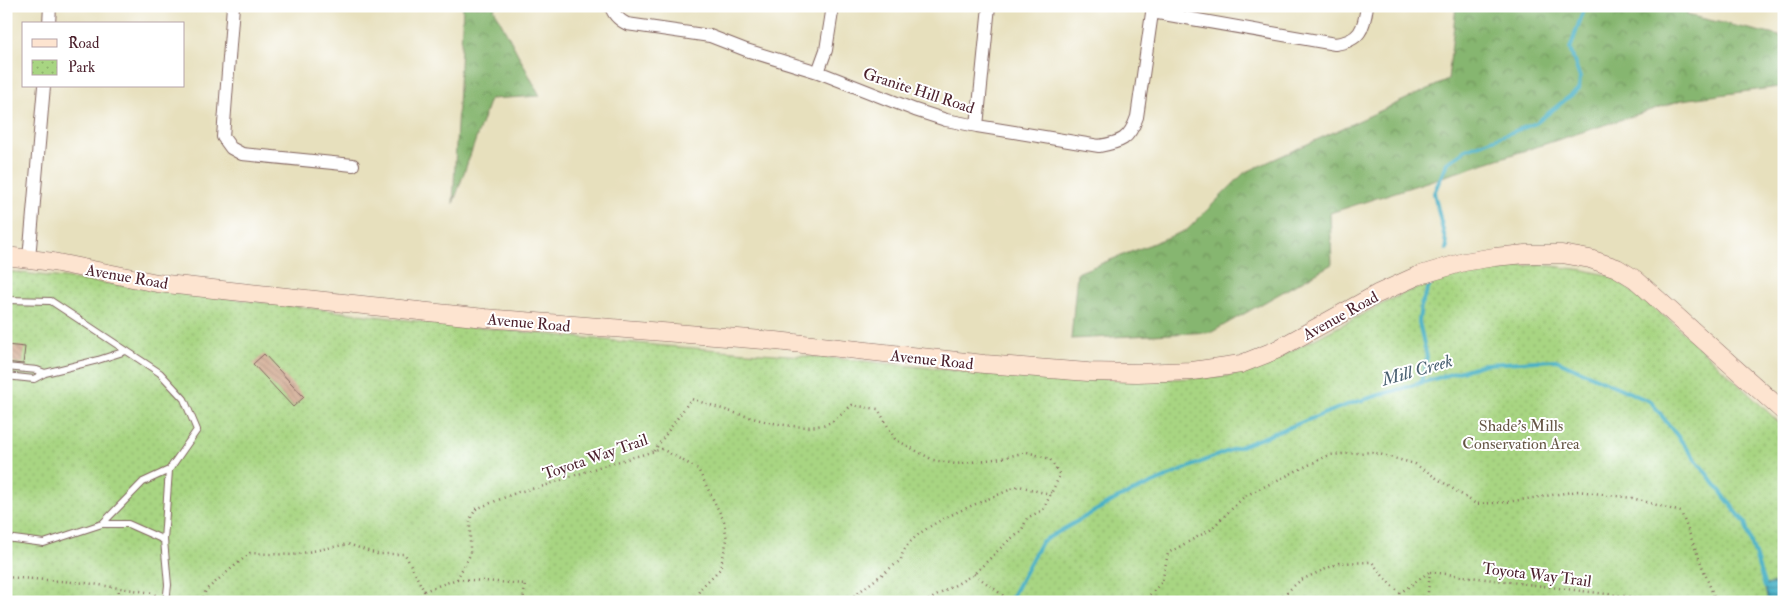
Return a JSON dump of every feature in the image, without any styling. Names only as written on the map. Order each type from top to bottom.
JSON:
[{"type":"street","points":[[49,22],[50,6]]},
{"type":"street","points":[[233,6],[223,137],[231,148],[242,154],[353,165]]},
{"type":"street","name":"Granite Hill Road","points":[[611,6],[617,18],[627,24],[710,36],[746,50],[818,72],[915,110],[946,120],[1099,146],[1120,143],[1133,130],[1137,118],[1153,9]]},
{"type":"street","points":[[818,72],[826,50],[833,6]]},
{"type":"street","points":[[976,126],[989,6]]},
{"type":"street","points":[[1153,9],[1335,44],[1346,43],[1356,37],[1362,28],[1367,6]]},
{"type":"street","points":[[29,259],[44,88]]},
{"type":"street","name":"Avenue Road","points":[[6,256],[157,283],[485,318],[776,341],[984,364],[1088,372],[1137,373],[1192,371],[1241,364],[1276,350],[1377,294],[1417,276],[1464,262],[1502,256],[1562,254],[1590,259],[1616,268],[1634,279],[1784,412]]},
{"type":"lane","points":[[6,300],[51,302],[160,373],[184,399],[197,430],[169,470],[143,482],[102,524]]},
{"type":"lane","points":[[6,376],[34,379],[45,373],[126,351]]},
{"type":"lane","points":[[6,367],[37,370],[45,373]]},
{"type":"lane","points":[[166,602],[168,585],[164,540],[169,470]]},
{"type":"lane","points":[[6,538],[44,543],[102,524],[128,524],[164,540]]},
{"type":"path","name":"Toyota Way Trail","points":[[457,579],[470,555],[470,518],[476,509],[518,492],[544,486],[654,451],[691,399],[775,423],[807,427],[831,422],[852,405],[878,409],[894,439],[933,460],[956,464],[1002,458],[1027,452],[1050,459],[1060,475],[1043,510],[1027,518],[1021,532],[1009,540],[974,574],[926,602]]},
{"type":"path","points":[[654,451],[662,449],[698,469],[724,521],[728,540],[720,569],[701,588],[693,602]]},
{"type":"path","points":[[1143,602],[1162,582],[1168,553],[1210,530],[1244,496],[1329,455],[1372,452],[1415,464],[1476,504],[1508,502],[1578,491],[1632,498],[1681,512],[1716,602]]},
{"type":"path","points":[[846,602],[901,560],[901,553],[914,537],[935,523],[1018,486],[1030,488],[1041,494],[1052,493]]},
{"type":"path","points":[[201,602],[206,590],[250,553],[293,555],[348,544],[377,554],[405,554],[424,591],[426,602]]},
{"type":"path","points":[[1276,602],[1302,580],[1339,564],[1372,562],[1386,580],[1400,593],[1430,572]]},
{"type":"path","name":"Toyota Way Trail","points":[[1430,572],[1671,602]]},
{"type":"path","points":[[1427,602],[1430,572]]},
{"type":"path","points":[[974,574],[1012,602]]},
{"type":"path","points":[[6,590],[7,577],[86,583],[153,593]]},
{"type":"path","points":[[424,591],[457,579],[525,584],[523,602]]},
{"type":"path","points":[[118,602],[119,588]]},
{"type":"path","points":[[249,602],[272,598],[296,598],[317,602]]},
{"type":"green space","points":[[463,6],[496,6],[494,9],[540,96],[490,99],[453,204]]},
{"type":"green space","points":[[1456,6],[1689,6],[1687,15],[1784,37],[1784,92],[1779,87],[1682,100],[1330,213],[1332,264],[1212,332],[1071,339],[1077,273],[1187,230],[1244,173],[1448,80]]},
{"type":"green space","name":"Shade’s Mills Conservation Area","points":[[1543,265],[1584,270],[1611,276],[1673,323],[1784,427],[1784,602],[6,602],[6,271],[424,322],[665,346],[844,359],[1018,377],[1175,379],[1228,376],[1264,365],[1404,293],[1484,267]]},
{"type":"water","points":[[1784,582],[1784,602],[1768,602],[1764,585]]},
{"type":"building","points":[[6,345],[25,347],[23,364],[6,362]]},
{"type":"building","points":[[264,354],[304,397],[293,407],[253,364]]},
{"type":"waterway","points":[[1446,249],[1434,193],[1447,163],[1465,150],[1536,123],[1579,89],[1580,78],[1570,49],[1585,6]]},
{"type":"waterway","points":[[1421,382],[1427,357],[1419,322],[1421,305],[1433,278]]},
{"type":"waterway","name":"Mill Creek","points":[[1009,602],[1041,542],[1116,499],[1213,457],[1349,404],[1485,364],[1556,360],[1651,402],[1745,523],[1765,587]]}]
